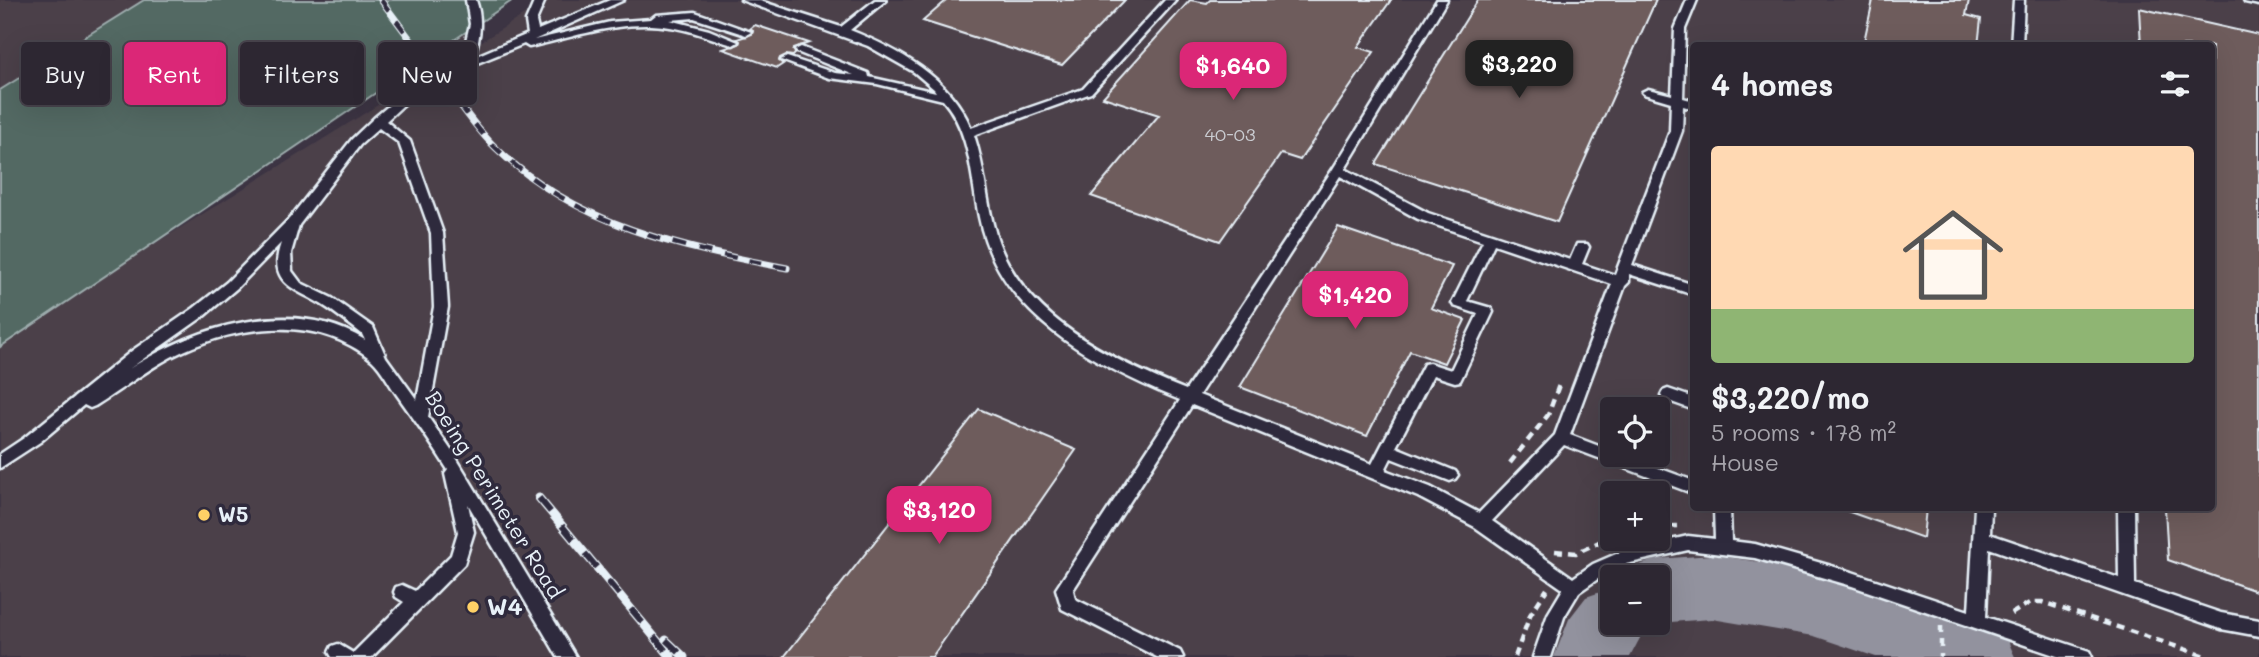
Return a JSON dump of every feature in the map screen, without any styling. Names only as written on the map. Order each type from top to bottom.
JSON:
[{"type":"lane","points":[[471,0],[475,11],[473,42]]},
{"type":"lane","points":[[534,35],[531,21],[540,0]]},
{"type":"lane","name":"Boeing Perimeter Road","points":[[477,59],[619,0]]},
{"type":"lane","points":[[746,0],[842,32],[899,56],[920,71],[948,98],[961,114],[974,147],[989,236],[1003,268],[1055,328],[1096,355],[1139,377],[1424,492],[1481,522],[1573,587]]},
{"type":"lane","points":[[842,32],[881,0]]},
{"type":"lane","points":[[968,133],[1087,91],[1171,0]]},
{"type":"lane","points":[[1174,657],[1068,604],[1064,589],[1338,170],[1442,0]]},
{"type":"lane","points":[[1481,522],[1562,438],[1625,275],[1676,131],[1680,29],[1692,0]]},
{"type":"lane","points":[[2003,0],[2019,2],[2016,42]]},
{"type":"lane","points":[[2249,0],[2259,2]]},
{"type":"lane","points":[[490,53],[679,14],[695,15],[746,32]]},
{"type":"lane","points":[[623,24],[659,22],[694,28],[733,42]]},
{"type":"lane","points":[[801,50],[877,81]]},
{"type":"lane","points":[[787,61],[833,76],[877,81],[948,98]]},
{"type":"lane","points":[[1648,92],[1690,104]]},
{"type":"lane","name":"Boeing Perimeter Road","points":[[29,442],[138,354],[224,291],[295,221],[356,142],[396,105]]},
{"type":"lane","points":[[378,121],[404,141],[437,233],[441,307],[421,417]]},
{"type":"lane","points":[[1338,170],[1423,216],[1574,266],[1690,289]]},
{"type":"lane","name":"Boeing Perimeter Road","points":[[295,221],[284,253],[285,272],[296,286],[327,301],[368,331],[380,359],[450,460],[567,657]]},
{"type":"lane","points":[[1376,472],[1429,368],[1455,377],[1486,312],[1460,303],[1491,238]]},
{"type":"lane","points":[[1574,266],[1582,247]]},
{"type":"lane","name":"Boeing Perimeter Road","points":[[0,462],[167,353],[219,333],[267,323],[312,325],[353,340],[380,359]]},
{"type":"lane","points":[[1668,395],[1690,403]]},
{"type":"lane","points":[[1562,438],[1690,486]]},
{"type":"lane","points":[[1388,450],[1450,475]]},
{"type":"lane","points":[[360,657],[458,559],[466,532],[450,460]]},
{"type":"lane","points":[[1722,511],[1723,548]]},
{"type":"lane","points":[[1977,621],[1983,511]]},
{"type":"lane","points":[[2126,511],[2127,588]]},
{"type":"lane","points":[[1981,538],[2221,621],[2259,628]]},
{"type":"lane","points":[[1542,657],[1556,614],[1573,587],[1599,569],[1623,558],[1688,543],[1755,551],[1852,579],[2083,657]]},
{"type":"lane","points":[[402,592],[418,601]]},
{"type":"path","points":[[1509,464],[1548,415],[1563,376]]},
{"type":"path","points":[[1544,548],[1576,553],[1600,542]]},
{"type":"shaded area","points":[[0,0],[144,0],[77,42],[21,42],[21,77],[0,90]]},
{"type":"shaded area","points":[[444,0],[471,42],[378,42],[378,47],[340,12]]},
{"type":"shaded area","points":[[548,0],[2259,0],[2259,657],[0,657],[0,340],[378,105],[477,105],[477,44]]},
{"type":"green space","points":[[144,0],[513,0],[451,42],[378,42],[378,91],[364,101],[364,42],[240,42],[240,105],[358,105],[0,347],[0,90],[21,77],[21,105],[110,105],[110,42],[77,42]]},
{"type":"building","points":[[947,0],[1125,0],[1062,65],[923,21]]},
{"type":"building","points":[[1190,0],[1207,3],[1210,0],[1391,0],[1358,47],[1374,52],[1300,160],[1281,154],[1220,241],[1091,196],[1159,115],[1103,97]]},
{"type":"building","points":[[1478,0],[1656,0],[1557,222],[1376,164]]},
{"type":"building","points":[[1873,0],[1969,0],[1966,15],[1981,19],[1978,42],[1864,42]]},
{"type":"building","points":[[2139,8],[2259,35],[2259,592],[2168,560],[2165,511],[2215,511],[2215,42],[2141,42]]},
{"type":"building","points":[[755,25],[809,43],[794,48],[793,56],[780,58],[779,61],[783,64],[777,68],[723,49],[739,44],[737,39],[752,34],[750,29]]},
{"type":"building","points":[[1338,227],[1452,266],[1431,308],[1465,320],[1444,363],[1410,351],[1367,436],[1240,387]]},
{"type":"building","points":[[979,409],[1076,450],[932,657],[784,657]]},
{"type":"building","points":[[1847,511],[1926,511],[1923,538]]},
{"type":"taxiway","points":[[1670,590],[1712,587],[1814,603],[1977,657]]},
{"type":"taxiway","points":[[1592,657],[1602,635]]},
{"type":"railway","points":[[381,0],[490,142],[527,174],[560,196],[595,215],[669,242],[787,268]]},
{"type":"railway","points":[[539,498],[671,657]]},
{"type":"railway","points":[[666,640],[684,657]]},
{"type":"place","name":"W5","points":[[204,515]]},
{"type":"place","name":"W4","points":[[473,607]]}]
